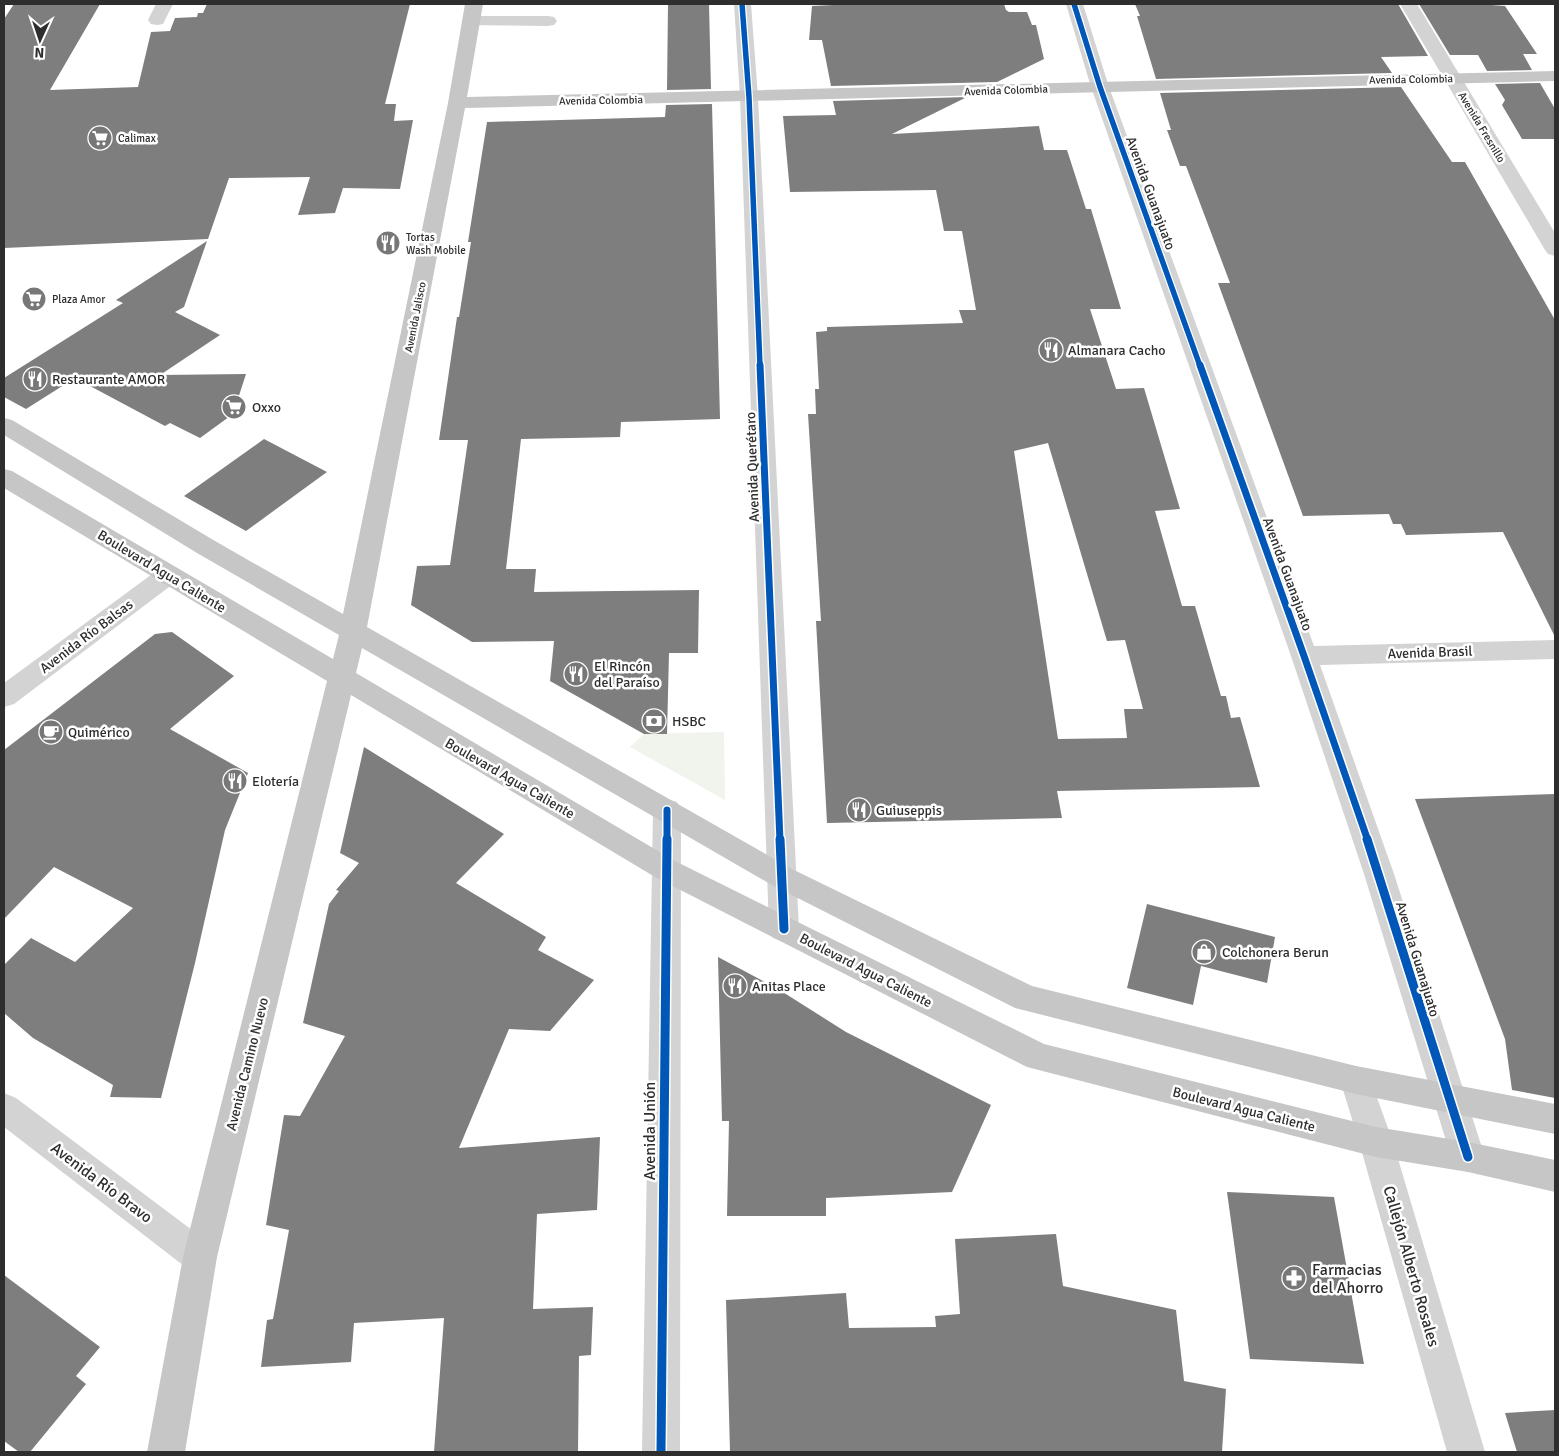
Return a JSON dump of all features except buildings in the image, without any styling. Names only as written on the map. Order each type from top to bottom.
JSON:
[{"type":"main road","name":"Avenida Jalisco","points":[[340,678],[353,630],[457,103],[472,12]]},
{"type":"main road","name":"Avenida Colombia","points":[[457,103],[1555,76]]},
{"type":"main road","points":[[4,425],[130,503],[782,877],[1026,998],[1356,1080],[1555,1119]]},
{"type":"main road","name":"Boulevard Agua Caliente","points":[[4,477],[665,869],[1038,1057],[1376,1142],[1468,1157],[1555,1176]]},
{"type":"main road","name":"Avenida Camino Nuevo","points":[[166,1452],[200,1257],[340,678]]},
{"type":"street","name":"Avenida Querétaro","points":[[742,4],[748,97],[784,928]]},
{"type":"street","name":"Avenida Guanajuato","points":[[1074,4],[1100,87],[1304,656],[1379,874],[1468,1157]]},
{"type":"street","name":"Avenida Fresnillo","points":[[1408,4],[1454,78],[1555,250]]},
{"type":"street","points":[[472,12],[548,21]]},
{"type":"street","name":"Avenida Río Balsas","points":[[4,697],[168,575]]},
{"type":"street","name":"Avenida Brasil","points":[[1304,656],[1555,649]]},
{"type":"street","name":"Avenida Unión","points":[[661,1452],[667,810]]},
{"type":"street","name":"Callejón Alberto Rosales","points":[[1356,1080],[1376,1142],[1466,1452]]},
{"type":"street","name":"Avenida Río Bravo","points":[[4,1108],[200,1257]]},
{"type":"shaded area","points":[[724,732],[725,800],[630,747],[644,734]]},
{"type":"cycle path","points":[[742,4],[749,97],[784,929]]},
{"type":"cycle path","points":[[1074,4],[1100,87],[1304,656],[1379,874],[1468,1157]]},
{"type":"cycle path","points":[[661,1452],[667,810]]},
{"type":"place","name":"Calimax","points":[[100,138]]},
{"type":"place","name":"Tortas Wash Mobile","points":[[388,243]]},
{"type":"place","name":"Plaza Amor","points":[[34,299]]},
{"type":"place","name":"Almanara Cacho","points":[[1051,350]]},
{"type":"place","name":"Restaurante AMOR","points":[[35,379]]},
{"type":"place","name":"Oxxo","points":[[234,407]]},
{"type":"place","name":"El Rincón del Paraíso","points":[[576,674]]},
{"type":"place","name":"HSBC","points":[[654,721]]},
{"type":"place","name":"Quimérico","points":[[51,732]]},
{"type":"place","name":"Elotería","points":[[235,781]]},
{"type":"place","name":"Guiuseppis","points":[[859,810]]},
{"type":"place","name":"Colchonera Berun","points":[[1204,952]]},
{"type":"place","name":"Anitas Place","points":[[735,986]]},
{"type":"place","name":"Farmacias del Ahorro","points":[[1294,1278]]}]
